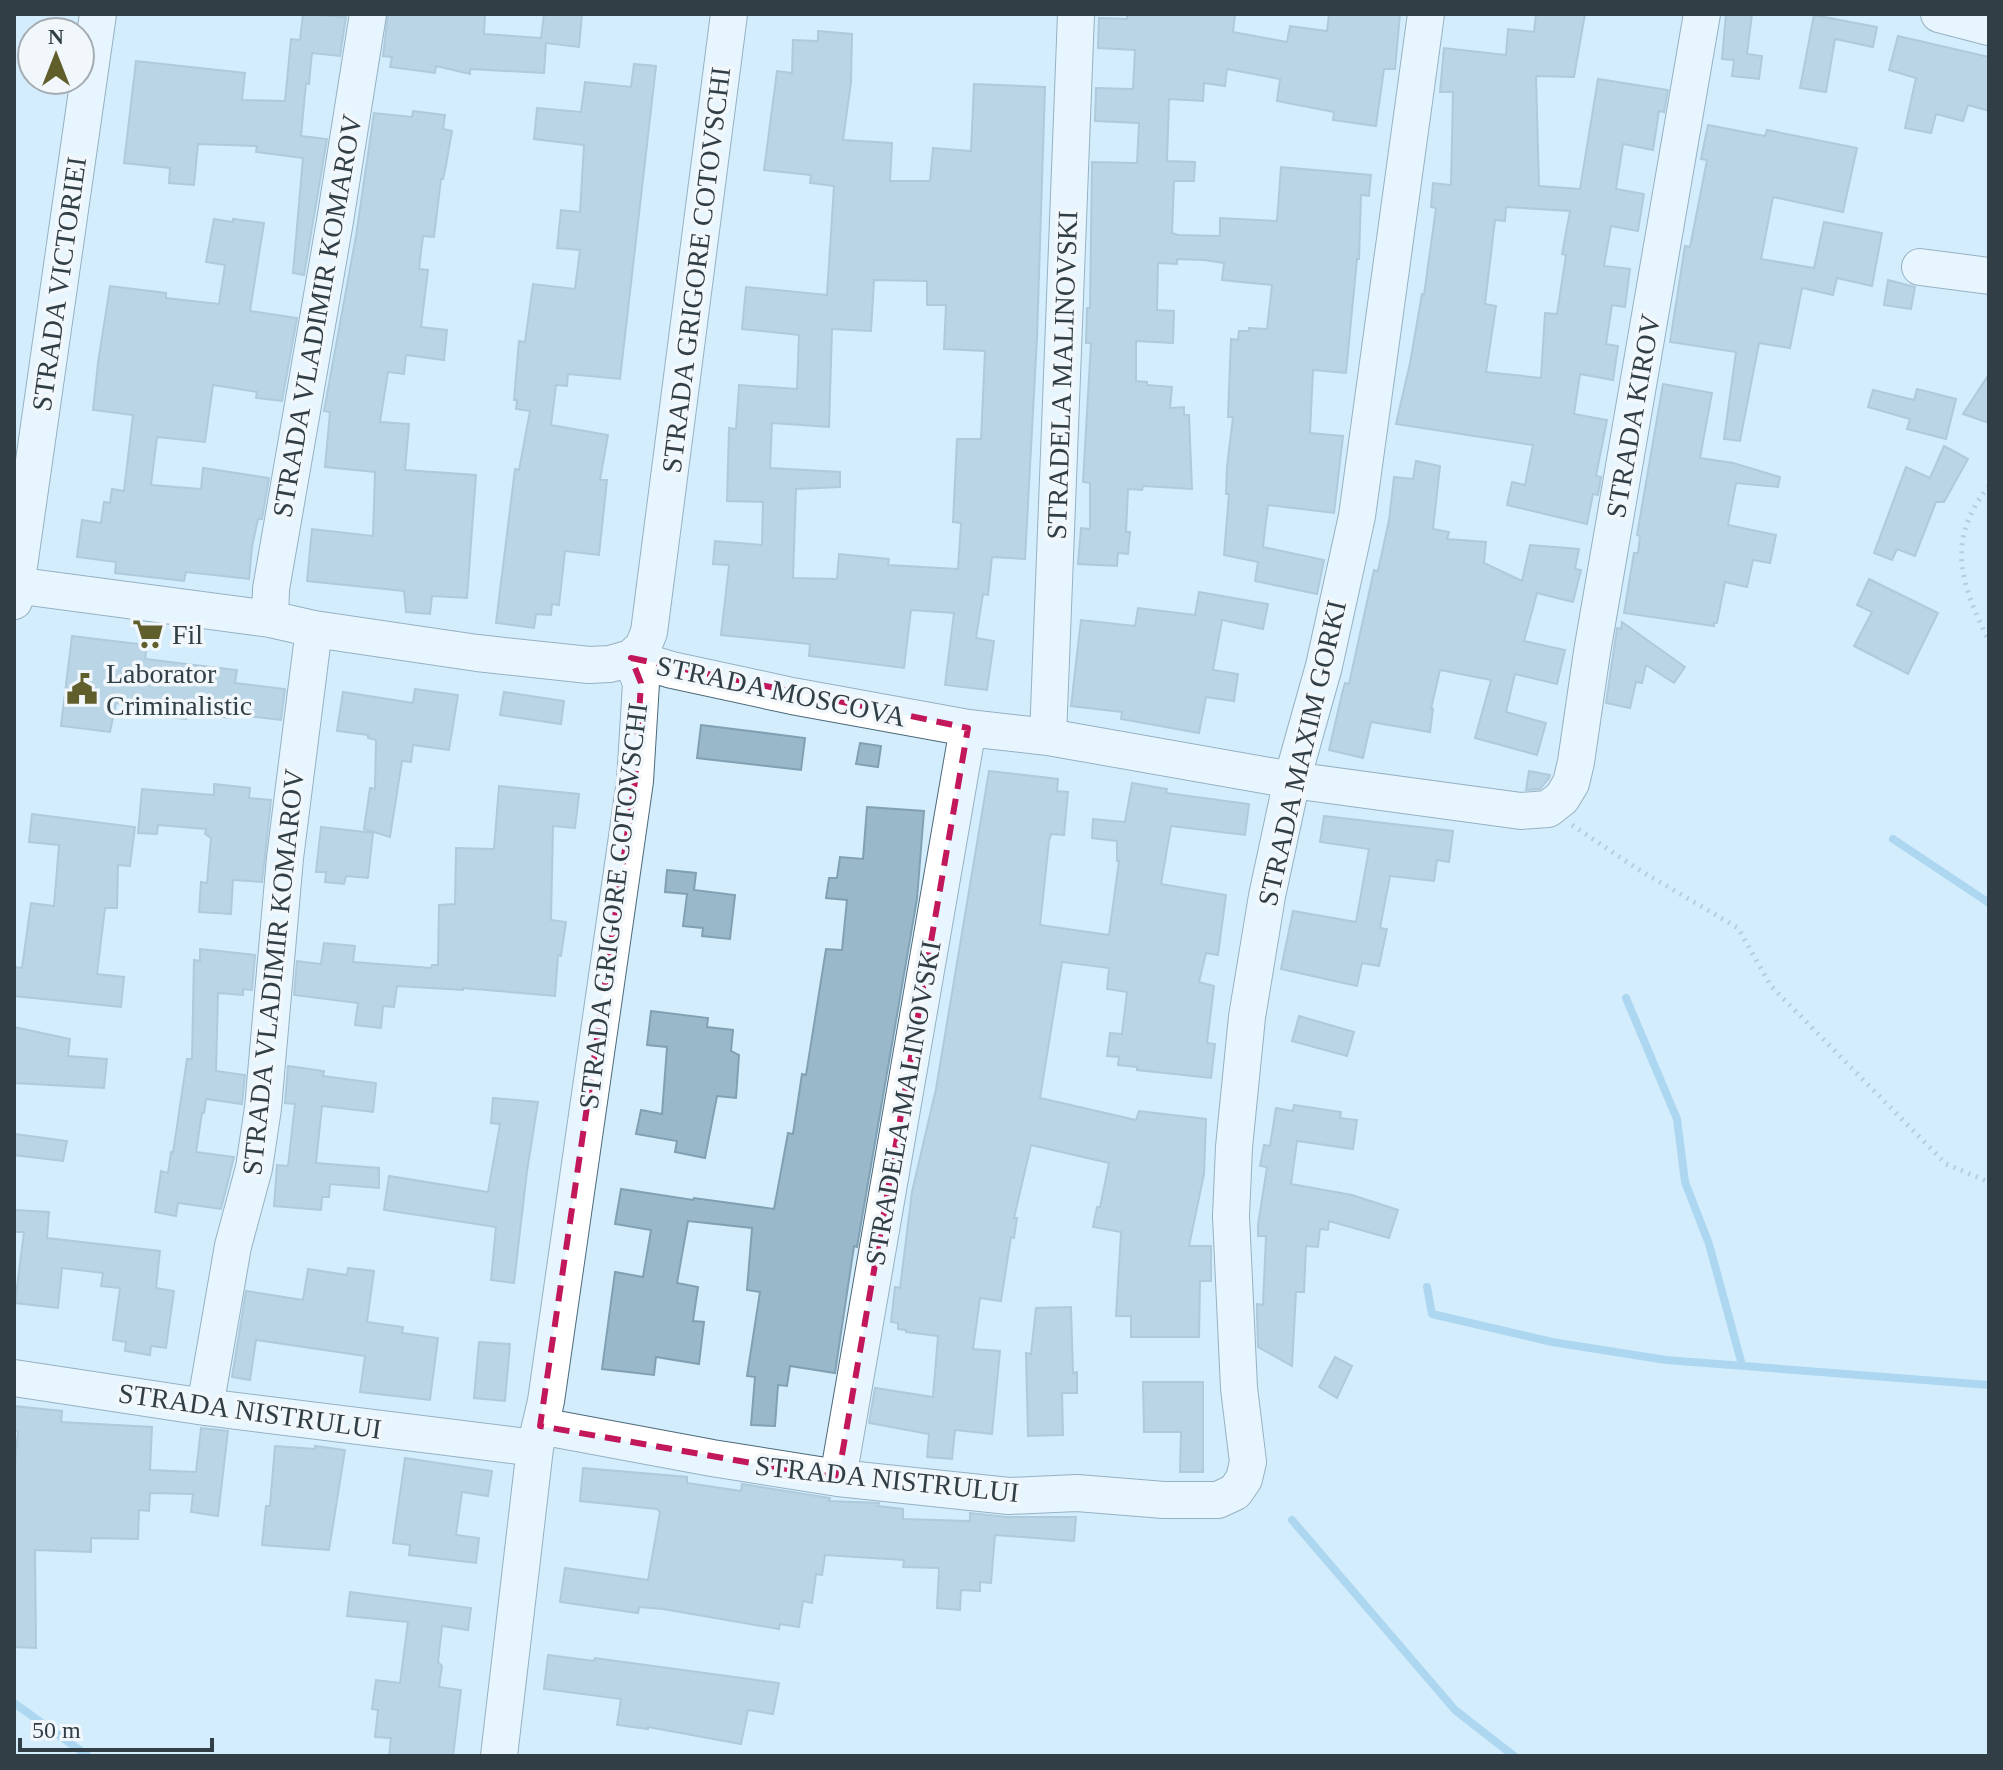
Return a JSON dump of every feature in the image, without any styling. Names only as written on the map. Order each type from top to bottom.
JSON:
[{"type":"street","name":"STRADA VICTORIEI","points":[[15,590],[98,14]]},
{"type":"street","name":"STRADA VLADIMIR KOMAROV","points":[[270,619],[271,589],[368,14]]},
{"type":"street","name":"STRADA GRIGORE COTOVSCHI","points":[[499,1756],[537,1437],[635,781],[641,683],[631,658],[643,647],[649,632],[729,14]]},
{"type":"street","name":"STRADELA MALINOVSKI","points":[[1048,737],[1076,14]]},
{"type":"street","name":"STRADA MAXIM GORKI","points":[[1235,1492],[1244,1479],[1248,1462],[1239,1388],[1231,1216],[1234,1147],[1247,1017],[1267,896],[1292,780],[1324,666],[1357,516],[1426,14]]},
{"type":"street","name":"STRADA KIROV","points":[[1548,809],[1567,790],[1576,762],[1592,652],[1702,14]]},
{"type":"street","points":[[1939,14],[1989,27]]},
{"type":"street","points":[[1920,267],[1989,276]]},
{"type":"street","name":"STRADA MOSCOVA","points":[[15,590],[270,619],[314,629],[477,653],[589,665],[610,664],[631,658],[792,696],[968,728],[1048,737],[1292,780],[1521,811],[1548,809]]},
{"type":"street","name":"STRADA VLADIMIR KOMAROV","points":[[205,1407],[233,1246],[249,1190],[263,1108],[285,858],[314,629]]},
{"type":"street","name":"STRADELA MALINOVSKI","points":[[838,1478],[968,728]]},
{"type":"street","name":"STRADA NISTRULUI","points":[[14,1378],[205,1407],[537,1437],[712,1458],[838,1478],[1009,1496],[1077,1493],[1200,1501],[1218,1500],[1235,1492]]},
{"type":"path","points":[[1989,486],[1970,515],[1961,540],[1961,563],[1970,602],[1989,641]]},
{"type":"path","points":[[1548,809],[1636,868],[1738,928],[1771,986],[1858,1075],[1946,1164],[1989,1182]]},
{"type":"highlighted area","points":[[631,658],[968,728],[838,1478],[540,1426],[635,781],[641,683]]},
{"type":"building","points":[[303,14],[346,17],[340,56],[312,53],[309,84],[306,83],[301,136],[327,139],[304,275],[293,273],[303,158],[256,152],[257,146],[198,144],[194,185],[169,183],[170,168],[124,163],[136,61],[245,73],[242,100],[285,101],[291,39],[300,40]]},
{"type":"building","points":[[388,14],[485,14],[484,34],[541,38],[544,14],[582,14],[579,47],[546,43],[544,73],[470,69],[470,74],[436,66],[435,73],[390,67],[392,57],[383,56]]},
{"type":"building","points":[[1127,14],[1235,14],[1233,32],[1287,42],[1290,26],[1327,31],[1329,14],[1400,14],[1395,69],[1384,69],[1376,126],[1333,120],[1334,112],[1277,101],[1280,79],[1227,69],[1225,86],[1204,83],[1203,101],[1169,99],[1167,161],[1195,162],[1194,181],[1174,181],[1172,233],[1220,236],[1220,218],[1277,221],[1281,167],[1371,175],[1369,196],[1361,195],[1359,259],[1346,373],[1313,370],[1310,433],[1343,436],[1334,513],[1268,505],[1263,547],[1324,560],[1317,594],[1255,581],[1258,562],[1224,555],[1229,494],[1226,494],[1227,467],[1233,417],[1228,417],[1231,339],[1238,340],[1239,331],[1249,331],[1249,328],[1267,329],[1272,285],[1222,280],[1224,263],[1204,260],[1177,259],[1177,264],[1158,263],[1157,310],[1174,311],[1173,343],[1136,341],[1136,381],[1172,387],[1170,408],[1184,407],[1184,415],[1189,415],[1192,489],[1143,486],[1142,490],[1128,489],[1128,554],[1118,553],[1117,566],[1078,564],[1081,528],[1090,529],[1090,483],[1083,482],[1091,343],[1086,343],[1087,308],[1090,308],[1092,162],[1137,163],[1139,123],[1095,121],[1096,88],[1133,89],[1135,50],[1098,48],[1099,18],[1127,19]]},
{"type":"building","points":[[1536,14],[1585,14],[1574,77],[1536,76],[1539,186],[1580,189],[1598,79],[1668,90],[1664,112],[1659,111],[1653,150],[1623,144],[1616,189],[1644,194],[1638,231],[1611,226],[1604,266],[1630,269],[1625,307],[1612,305],[1606,344],[1618,346],[1613,380],[1580,374],[1574,414],[1607,420],[1596,476],[1601,477],[1598,495],[1593,494],[1587,524],[1507,505],[1512,482],[1525,485],[1533,445],[1396,424],[1424,295],[1436,208],[1431,207],[1433,183],[1451,185],[1453,92],[1440,92],[1444,48],[1506,55],[1508,29],[1534,32]],"holes":[[[1506,207],[1570,211],[1562,254],[1566,255],[1557,314],[1545,313],[1541,378],[1486,372],[1496,306],[1485,304],[1495,220],[1505,221]]]},
{"type":"building","points":[[1726,14],[1752,14],[1747,54],[1762,56],[1759,79],[1732,76],[1734,60],[1722,59]]},
{"type":"building","points":[[1814,15],[1877,27],[1873,47],[1835,39],[1826,92],[1800,88]]},
{"type":"building","points":[[818,31],[852,34],[851,82],[843,140],[892,143],[890,181],[930,181],[933,148],[971,151],[974,84],[1045,87],[1037,338],[1025,559],[992,557],[988,595],[983,594],[976,638],[994,641],[987,690],[945,685],[954,613],[911,610],[904,668],[809,656],[810,644],[721,635],[729,565],[713,564],[715,541],[762,545],[763,502],[727,501],[729,428],[736,429],[739,385],[797,389],[799,335],[742,329],[746,287],[827,295],[834,186],[810,183],[811,175],[764,170],[777,71],[792,73],[793,40],[818,41]],"holes":[[[874,280],[927,281],[927,305],[946,305],[944,349],[985,351],[981,439],[957,439],[953,522],[961,523],[958,569],[888,565],[889,559],[839,554],[837,579],[793,578],[796,489],[840,487],[840,472],[770,468],[772,423],[829,427],[832,329],[871,331]]]},
{"type":"building","points":[[1898,36],[1989,57],[1989,111],[1968,105],[1963,121],[1936,114],[1931,133],[1905,128],[1916,78],[1889,70]]},
{"type":"building","points":[[634,64],[656,66],[620,379],[568,374],[567,386],[556,385],[551,425],[608,435],[600,480],[607,480],[599,555],[565,551],[559,605],[552,604],[551,615],[536,614],[534,628],[496,623],[515,469],[519,470],[530,411],[516,409],[517,400],[514,400],[519,341],[525,342],[533,284],[575,289],[580,250],[557,248],[561,210],[580,212],[584,145],[534,139],[537,108],[581,112],[585,82],[631,87]]},
{"type":"building","points":[[413,111],[445,115],[443,129],[452,131],[441,179],[434,237],[423,236],[419,269],[428,270],[421,327],[447,330],[444,360],[406,355],[404,374],[388,372],[380,422],[409,424],[405,470],[476,475],[467,598],[432,596],[430,614],[406,612],[404,591],[307,581],[312,529],[373,536],[375,472],[325,467],[330,412],[324,411],[356,236],[374,113],[412,117]]},
{"type":"building","points":[[1708,125],[1765,136],[1767,130],[1857,148],[1843,212],[1773,197],[1761,259],[1814,268],[1824,222],[1882,233],[1872,286],[1837,278],[1833,295],[1802,288],[1790,348],[1759,343],[1740,441],[1724,439],[1736,352],[1670,342],[1685,246],[1690,247],[1707,160],[1701,159]]},
{"type":"building","points":[[214,219],[264,223],[250,311],[297,318],[282,401],[256,398],[257,392],[213,385],[205,442],[157,437],[151,485],[201,489],[203,468],[269,478],[262,519],[258,519],[252,547],[249,579],[186,572],[184,581],[115,573],[116,562],[77,557],[82,520],[101,523],[104,502],[110,503],[112,489],[124,491],[133,415],[93,410],[110,286],[166,293],[166,298],[219,304],[225,265],[206,262]]},
{"type":"building","points":[[1888,280],[1915,287],[1911,309],[1884,305]]},
{"type":"building","points":[[1989,374],[1989,423],[1963,414]]},
{"type":"building","points":[[1663,384],[1712,393],[1700,458],[1733,463],[1780,477],[1778,487],[1736,483],[1728,525],[1776,535],[1770,563],[1753,560],[1747,587],[1725,582],[1714,626],[1624,613],[1634,553],[1638,553],[1640,536],[1637,535]]},
{"type":"building","points":[[1917,389],[1956,399],[1946,439],[1907,429],[1910,419],[1868,407],[1873,390],[1914,400]]},
{"type":"building","points":[[1944,446],[1968,459],[1944,502],[1936,502],[1915,556],[1897,549],[1892,560],[1874,553],[1906,467],[1930,478]]},
{"type":"building","points":[[1416,461],[1440,466],[1433,529],[1449,532],[1447,539],[1486,542],[1484,563],[1522,581],[1530,545],[1579,549],[1575,569],[1581,570],[1573,602],[1537,593],[1524,641],[1565,650],[1557,684],[1515,674],[1506,712],[1546,723],[1537,755],[1475,738],[1491,680],[1440,670],[1431,709],[1430,732],[1371,722],[1363,758],[1329,750],[1345,683],[1349,684],[1374,570],[1378,571],[1394,477],[1413,479]]},
{"type":"building","points":[[1869,579],[1938,613],[1908,674],[1854,646],[1872,612],[1857,605]]},
{"type":"building","points":[[1199,592],[1268,604],[1263,629],[1222,620],[1213,670],[1238,674],[1234,701],[1206,697],[1199,733],[1121,719],[1122,712],[1071,706],[1081,620],[1135,626],[1138,608],[1195,615]]},
{"type":"building","points":[[1622,622],[1685,667],[1674,683],[1646,665],[1642,683],[1636,682],[1630,708],[1606,703],[1617,628],[1621,629]]},
{"type":"building","points":[[72,636],[147,645],[145,659],[237,670],[235,683],[285,689],[281,720],[187,712],[186,719],[166,717],[166,710],[116,703],[110,732],[61,726]]},
{"type":"building","points":[[415,689],[458,695],[449,750],[413,745],[411,762],[402,761],[390,837],[364,829],[370,788],[375,789],[376,740],[368,738],[368,735],[337,731],[343,692],[413,703]]},
{"type":"building","points":[[504,692],[564,701],[561,724],[500,715]]},
{"type":"building","points":[[701,725],[805,738],[801,770],[697,758]]},
{"type":"building","points":[[860,743],[881,746],[878,767],[856,764]]},
{"type":"building","points":[[989,771],[1058,779],[1057,791],[1068,792],[1064,835],[1051,834],[1049,841],[1040,925],[1109,935],[1119,861],[1117,841],[1092,838],[1093,819],[1125,822],[1132,783],[1167,789],[1166,793],[1249,804],[1245,835],[1171,826],[1161,884],[1226,895],[1218,955],[1206,953],[1199,982],[1214,986],[1207,1043],[1215,1044],[1211,1078],[1118,1065],[1119,1057],[1107,1056],[1110,1033],[1122,1034],[1127,992],[1107,989],[1109,968],[1062,962],[1040,1098],[1136,1120],[1139,1111],[1206,1119],[1204,1174],[1189,1246],[1211,1246],[1211,1281],[1200,1281],[1199,1337],[1131,1337],[1131,1316],[1116,1316],[1121,1232],[1093,1227],[1109,1163],[1031,1145],[1014,1218],[1017,1218],[1014,1238],[1011,1237],[1001,1301],[980,1298],[973,1349],[1000,1351],[992,1434],[955,1430],[952,1459],[927,1457],[929,1434],[869,1423],[875,1388],[933,1397],[938,1336],[906,1332],[898,1329],[898,1323],[891,1322],[895,1287],[900,1288],[912,1192],[936,1089]]},
{"type":"building","points":[[1529,771],[1550,775],[1540,789],[1526,790]]},
{"type":"building","points":[[214,784],[250,788],[249,798],[271,800],[262,882],[233,880],[231,914],[199,912],[201,882],[207,883],[211,838],[205,834],[206,829],[158,825],[157,834],[138,833],[142,789],[214,795]]},
{"type":"building","points":[[499,786],[579,794],[575,828],[553,826],[551,920],[566,922],[561,956],[558,955],[555,996],[397,986],[394,1007],[383,1006],[381,1028],[355,1025],[358,1003],[294,995],[297,961],[321,964],[324,943],[355,946],[353,962],[431,968],[438,965],[439,905],[455,904],[456,848],[494,849]]},
{"type":"building","points":[[867,807],[924,811],[917,899],[857,1247],[854,1246],[835,1373],[790,1366],[787,1386],[778,1385],[775,1426],[751,1425],[755,1377],[747,1376],[760,1292],[747,1290],[752,1228],[688,1221],[677,1283],[698,1287],[693,1321],[704,1322],[699,1364],[656,1357],[654,1375],[602,1369],[615,1272],[643,1277],[651,1230],[615,1224],[621,1189],[774,1209],[788,1133],[793,1134],[802,1074],[806,1075],[826,949],[842,950],[847,900],[826,898],[829,878],[837,878],[840,857],[863,859]]},
{"type":"building","points":[[32,814],[135,827],[130,866],[118,865],[117,908],[105,908],[97,974],[124,977],[121,1007],[14,996],[14,967],[22,968],[31,903],[54,906],[59,845],[29,842]]},
{"type":"building","points":[[1324,816],[1453,831],[1449,862],[1437,860],[1434,881],[1390,876],[1380,928],[1387,929],[1379,966],[1362,963],[1357,986],[1281,969],[1293,911],[1356,922],[1369,849],[1320,842]]},
{"type":"building","points":[[321,827],[373,833],[368,878],[346,876],[344,884],[325,882],[326,872],[316,872]]},
{"type":"building","points":[[667,870],[696,873],[694,890],[735,895],[730,939],[702,936],[703,928],[683,926],[687,894],[665,892]]},
{"type":"building","points":[[200,949],[255,955],[252,990],[243,989],[243,995],[218,993],[216,1071],[245,1075],[242,1104],[206,1099],[202,1113],[196,1152],[234,1157],[221,1209],[178,1203],[176,1216],[155,1212],[161,1171],[168,1173],[173,1153],[187,1059],[192,1059],[194,960],[200,961]]},
{"type":"building","points":[[651,1011],[708,1018],[707,1027],[733,1030],[731,1051],[739,1055],[736,1098],[717,1096],[705,1158],[675,1152],[677,1141],[636,1134],[641,1110],[662,1114],[667,1047],[647,1045]]},
{"type":"building","points":[[1299,1016],[1354,1032],[1347,1056],[1292,1041]]},
{"type":"building","points":[[14,1027],[70,1039],[68,1056],[107,1059],[104,1088],[14,1083]]},
{"type":"building","points":[[288,1066],[324,1071],[323,1076],[376,1083],[373,1112],[322,1106],[316,1163],[379,1168],[379,1188],[330,1184],[329,1197],[322,1197],[321,1210],[274,1206],[277,1165],[288,1166],[295,1104],[285,1103]]},
{"type":"building","points":[[493,1098],[538,1102],[514,1283],[491,1280],[496,1227],[384,1210],[389,1176],[488,1192],[500,1124],[491,1123]]},
{"type":"building","points":[[1294,1105],[1341,1112],[1340,1118],[1357,1120],[1353,1149],[1297,1141],[1291,1184],[1352,1195],[1398,1210],[1389,1238],[1329,1221],[1328,1230],[1320,1229],[1318,1247],[1306,1246],[1304,1292],[1296,1292],[1292,1366],[1258,1347],[1257,1304],[1263,1305],[1266,1236],[1258,1236],[1267,1167],[1260,1166],[1264,1145],[1270,1146],[1276,1108],[1293,1111]]},
{"type":"building","points":[[15,1134],[67,1141],[63,1161],[14,1155]]},
{"type":"building","points":[[14,1210],[49,1212],[47,1238],[160,1251],[156,1288],[174,1291],[166,1348],[151,1346],[150,1355],[125,1351],[126,1342],[113,1340],[120,1288],[101,1286],[103,1273],[62,1268],[58,1308],[15,1303],[24,1232],[14,1232]]},
{"type":"building","points":[[348,1268],[374,1271],[367,1322],[403,1327],[402,1333],[438,1338],[430,1400],[360,1392],[365,1356],[256,1340],[250,1380],[232,1377],[246,1291],[303,1300],[308,1269],[347,1275]]},
{"type":"building","points":[[1071,1307],[1073,1373],[1077,1372],[1077,1393],[1062,1393],[1063,1435],[1028,1436],[1026,1353],[1031,1354],[1036,1308]]},
{"type":"building","points":[[479,1342],[510,1344],[505,1401],[474,1398]]},
{"type":"building","points":[[1335,1357],[1352,1366],[1337,1398],[1319,1387]]},
{"type":"building","points":[[1143,1382],[1203,1382],[1203,1472],[1180,1472],[1181,1432],[1144,1432]]},
{"type":"building","points":[[14,1406],[62,1411],[61,1422],[152,1427],[150,1470],[196,1472],[201,1428],[228,1431],[218,1516],[191,1512],[193,1494],[150,1493],[149,1511],[139,1510],[138,1539],[91,1538],[91,1552],[35,1550],[36,1648],[14,1647],[14,1476],[18,1431],[14,1430]]},
{"type":"building","points":[[275,1446],[345,1450],[329,1550],[262,1545],[266,1506],[270,1506]]},
{"type":"building","points":[[405,1458],[492,1471],[488,1496],[462,1492],[456,1535],[479,1538],[476,1563],[409,1555],[410,1545],[393,1543]]},
{"type":"building","points":[[583,1468],[687,1477],[687,1483],[741,1491],[742,1484],[830,1498],[829,1501],[879,1503],[878,1506],[903,1509],[903,1519],[970,1521],[970,1513],[1007,1517],[1076,1517],[1074,1541],[995,1535],[991,1583],[980,1582],[980,1591],[961,1590],[960,1610],[937,1608],[939,1568],[903,1567],[904,1560],[825,1555],[822,1575],[816,1574],[812,1603],[803,1601],[799,1627],[780,1624],[779,1629],[663,1609],[639,1607],[638,1613],[560,1602],[565,1568],[648,1580],[660,1512],[657,1509],[580,1501]]},
{"type":"building","points":[[350,1592],[471,1608],[468,1630],[442,1626],[439,1687],[461,1690],[453,1756],[389,1756],[391,1738],[375,1737],[378,1710],[372,1709],[376,1680],[400,1683],[408,1622],[347,1616]]},
{"type":"building","points":[[548,1655],[594,1661],[595,1658],[779,1683],[773,1714],[748,1710],[741,1744],[648,1727],[617,1725],[621,1699],[544,1689]]},
{"type":"waterway","points":[[1893,839],[1989,903]]},
{"type":"waterway","points":[[1626,998],[1677,1119],[1685,1182],[1709,1244],[1742,1365]]},
{"type":"waterway","points":[[1427,1287],[1432,1314],[1552,1342],[1666,1360],[1989,1385]]},
{"type":"waterway","points":[[1292,1520],[1455,1710],[1514,1756]]},
{"type":"waterway","points":[[14,1703],[88,1756]]},
{"type":"place","name":"Fil","points":[[148,634]]},
{"type":"place","name":"Laborator Criminalistic","points":[[82,689]]}]
